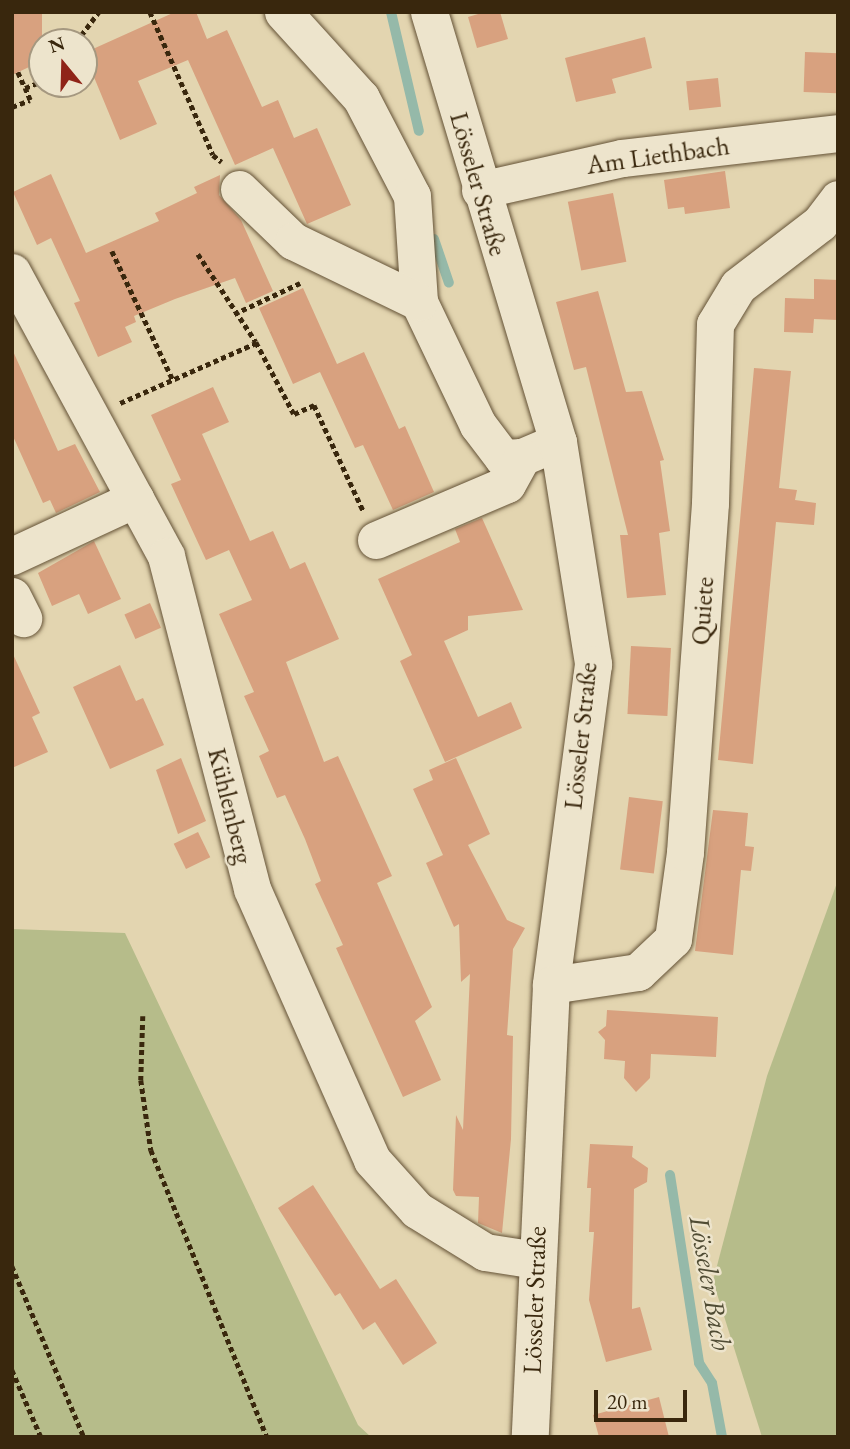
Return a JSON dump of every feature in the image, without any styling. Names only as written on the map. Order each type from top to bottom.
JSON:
[{"type":"street","points":[[283,12],[361,98],[412,196],[419,302],[478,425],[503,458],[522,457],[558,442]]},
{"type":"street","name":"Lösseler Straße","points":[[429,12],[480,190],[558,442],[593,664],[551,985],[536,1260],[530,1437]]},
{"type":"street","name":"Am Liethbach","points":[[480,190],[622,158],[838,133]]},
{"type":"street","points":[[239,189],[293,241],[419,302]]},
{"type":"street","name":"Quiete","points":[[551,985],[638,972],[673,939],[685,852],[710,503],[715,324],[738,285],[820,223],[838,200]]},
{"type":"street","name":"Kühlenberg","points":[[12,272],[166,556],[252,889],[372,1160],[417,1210],[485,1252],[536,1260]]},
{"type":"street","points":[[376,540],[507,484],[522,457]]},
{"type":"street","points":[[12,556],[135,499]]},
{"type":"path","points":[[87,28],[99,12]]},
{"type":"path","points":[[150,12],[213,155],[231,169],[239,189]]},
{"type":"path","points":[[12,107],[30,100],[18,72]]},
{"type":"path","points":[[112,251],[173,380]]},
{"type":"path","points":[[198,254],[218,281],[234,314],[256,342],[294,414],[314,405],[376,540]]},
{"type":"path","points":[[234,314],[338,264]]},
{"type":"path","points":[[90,416],[256,342]]},
{"type":"path","points":[[143,1016],[141,1080],[151,1150],[267,1437]]},
{"type":"path","points":[[12,1265],[85,1437]]},
{"type":"path","points":[[12,1370],[41,1437]]},
{"type":"green space","points":[[838,880],[838,1437],[762,1437],[713,1281],[767,1076]]},
{"type":"green space","points":[[12,929],[125,933],[358,1425],[371,1437],[12,1437]]},
{"type":"building","points":[[12,12],[42,12],[42,28],[28,28],[28,68],[12,75]]},
{"type":"building","points":[[175,12],[196,12],[207,39],[227,30],[262,107],[278,100],[294,138],[317,128],[351,205],[307,224],[273,148],[235,165],[188,60],[138,81],[157,124],[120,140],[98,87],[98,47]]},
{"type":"building","points":[[485,12],[500,12],[508,39],[477,48],[468,17]]},
{"type":"building","points":[[645,37],[652,68],[612,79],[616,93],[576,102],[565,58]]},
{"type":"building","points":[[805,52],[838,53],[837,93],[804,92]]},
{"type":"building","points":[[718,78],[721,107],[689,110],[686,81]]},
{"type":"building","points":[[725,171],[730,208],[685,214],[684,207],[668,209],[664,180]]},
{"type":"building","points":[[51,174],[86,253],[159,221],[155,213],[197,193],[194,187],[220,175],[219,195],[241,220],[273,291],[246,303],[235,278],[175,299],[134,316],[136,322],[125,327],[132,342],[98,357],[74,303],[80,301],[51,238],[37,245],[13,192]]},
{"type":"building","points":[[613,193],[626,262],[581,270],[568,202]]},
{"type":"building","points":[[814,279],[838,280],[838,320],[814,319],[813,333],[784,332],[785,298],[814,299]]},
{"type":"building","points":[[303,288],[337,364],[364,352],[399,429],[405,426],[434,492],[393,510],[363,445],[355,448],[320,372],[293,384],[259,308]]},
{"type":"building","points":[[598,291],[626,392],[642,391],[664,460],[660,461],[670,531],[659,533],[666,595],[627,598],[620,535],[628,535],[586,367],[574,370],[556,302]]},
{"type":"building","points":[[12,349],[58,451],[75,444],[100,492],[56,513],[50,500],[43,503],[12,434]]},
{"type":"building","points":[[754,368],[791,371],[779,488],[797,490],[795,500],[816,503],[814,525],[776,522],[753,764],[718,760]]},
{"type":"building","points":[[213,387],[229,422],[202,434],[250,541],[273,531],[290,569],[305,562],[339,639],[286,662],[324,762],[338,756],[392,876],[377,883],[432,1007],[415,1021],[441,1080],[403,1097],[336,948],[343,945],[315,884],[321,881],[305,839],[285,795],[277,798],[259,756],[269,751],[244,696],[254,692],[219,614],[252,600],[229,550],[206,560],[171,484],[181,480],[151,415]]},
{"type":"building","points":[[482,518],[523,610],[468,616],[468,630],[444,641],[478,717],[511,702],[522,728],[445,762],[400,661],[412,655],[378,579],[460,542],[455,529]]},
{"type":"building","points":[[94,541],[121,599],[88,614],[79,594],[52,606],[38,573]]},
{"type":"building","points":[[150,603],[161,628],[135,639],[124,614]]},
{"type":"building","points":[[631,646],[671,648],[667,716],[627,714]]},
{"type":"building","points":[[12,652],[40,713],[32,717],[48,752],[12,768]]},
{"type":"building","points":[[120,665],[136,701],[143,698],[164,745],[110,769],[73,687]]},
{"type":"building","points":[[181,758],[206,821],[178,834],[156,770]]},
{"type":"building","points":[[456,758],[490,834],[468,845],[507,920],[525,928],[513,949],[507,1035],[513,1036],[511,1139],[502,1233],[478,1223],[479,1197],[456,1196],[453,1190],[456,1115],[463,1130],[470,974],[461,982],[459,924],[454,927],[426,863],[443,855],[413,789],[433,780],[429,770]]},
{"type":"building","points":[[629,797],[663,801],[654,874],[620,869]]},
{"type":"building","points":[[713,810],[748,813],[745,846],[754,847],[751,871],[741,870],[733,955],[695,951]]},
{"type":"building","points":[[198,832],[210,857],[186,869],[174,844]]},
{"type":"building","points":[[607,1010],[718,1017],[716,1057],[651,1054],[650,1078],[636,1092],[624,1078],[625,1061],[604,1059],[605,1040],[598,1032],[606,1026]]},
{"type":"building","points":[[590,1144],[633,1146],[632,1157],[648,1168],[647,1182],[634,1189],[632,1309],[640,1307],[652,1350],[606,1362],[589,1300],[594,1232],[589,1232],[591,1188],[587,1188]]},
{"type":"building","points":[[313,1185],[380,1289],[396,1279],[437,1343],[403,1365],[375,1322],[363,1330],[340,1293],[335,1296],[278,1208]]},
{"type":"building","points":[[659,1397],[669,1437],[599,1437],[593,1415]]},
{"type":"waterway","name":"Lösseler Bach","points":[[391,12],[419,131]]},
{"type":"waterway","name":"Lösseler Bach","points":[[434,239],[449,283]]},
{"type":"waterway","name":"Lösseler Bach","points":[[670,1175],[699,1363],[712,1383],[722,1437]]}]
